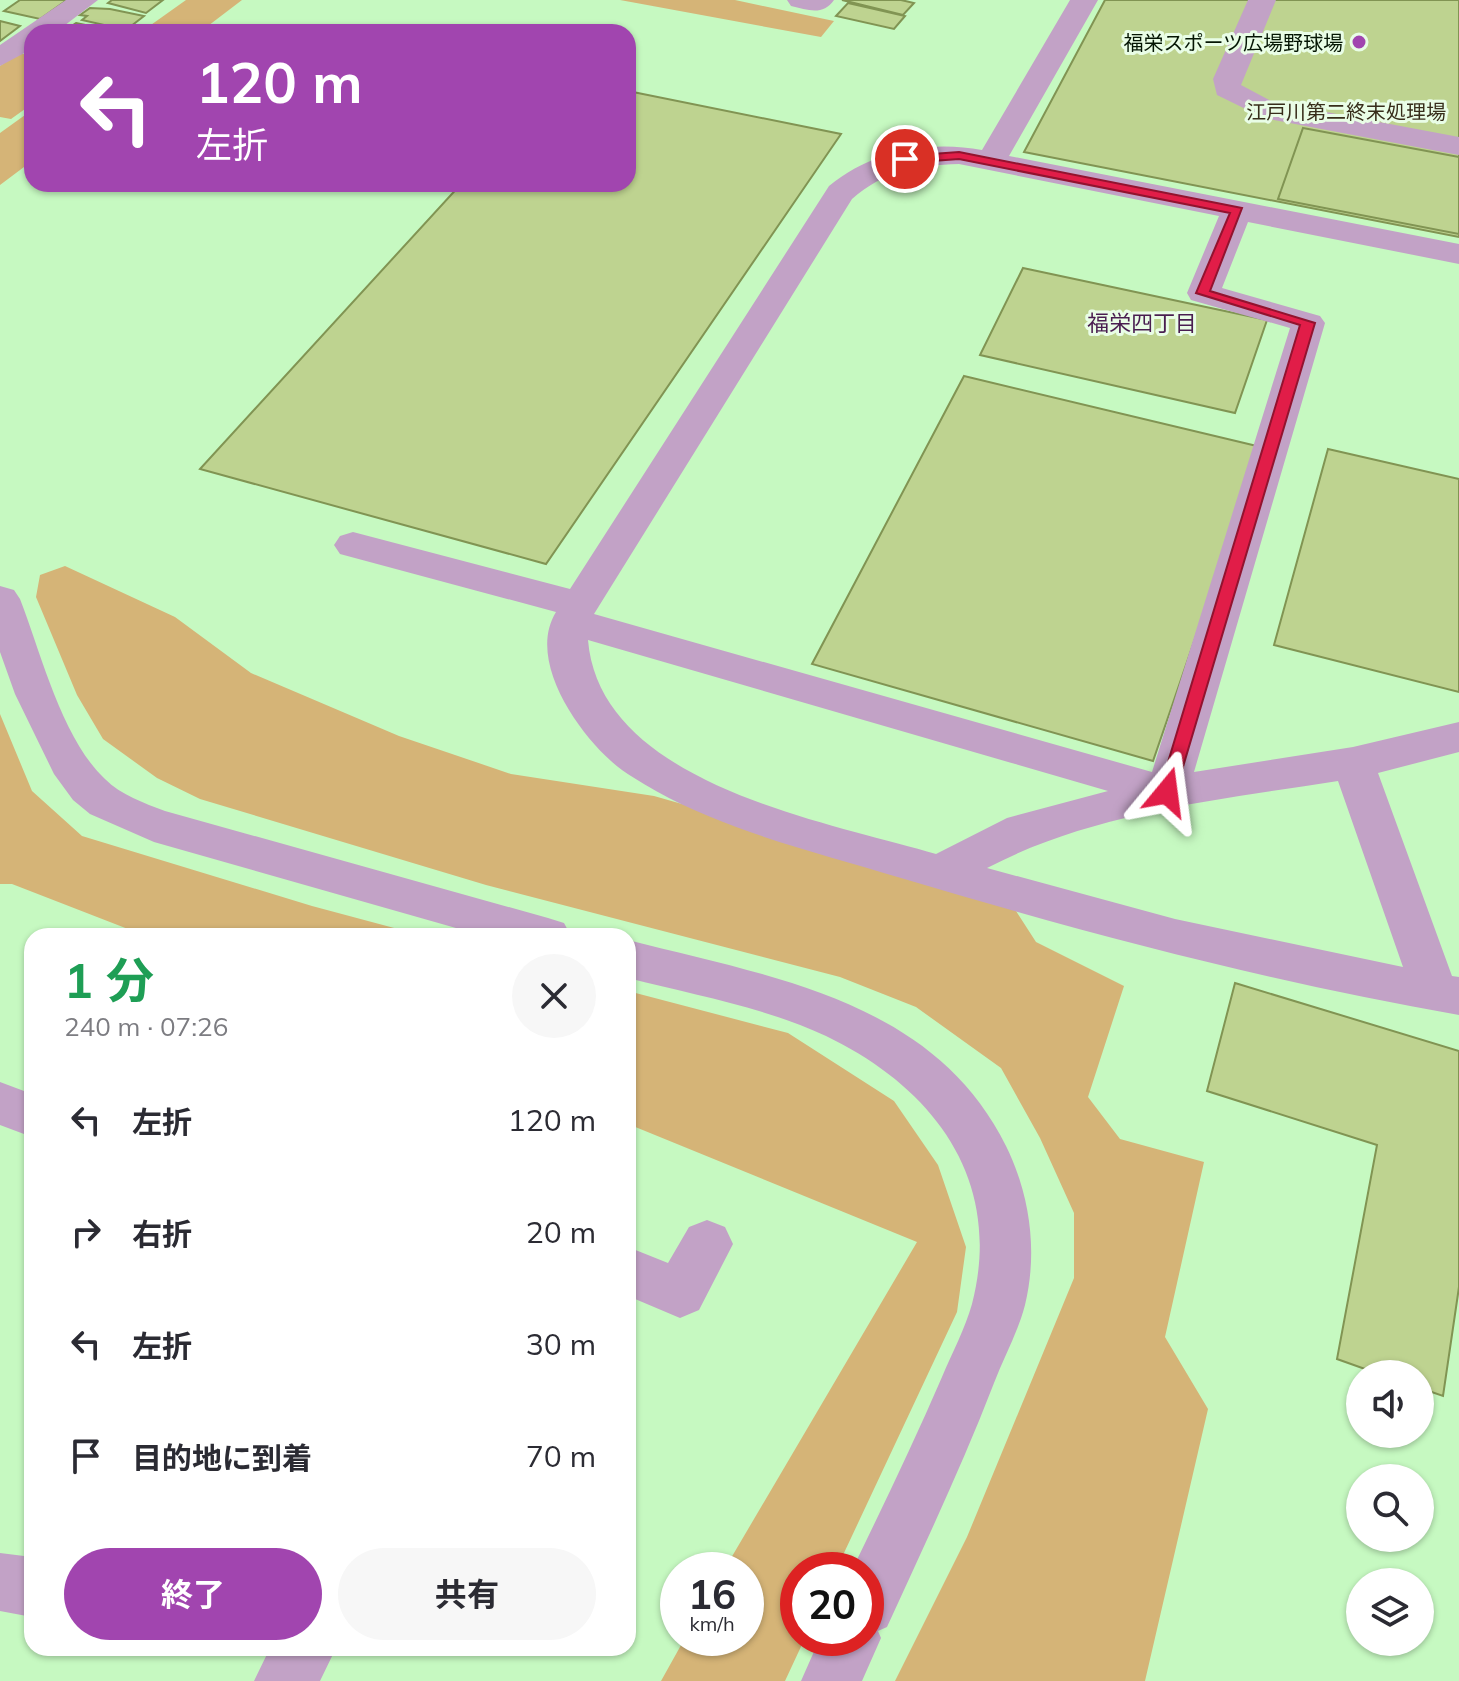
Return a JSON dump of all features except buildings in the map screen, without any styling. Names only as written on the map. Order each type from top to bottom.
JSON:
[{"type":"street","points":[[50,24],[84,0]]},
{"type":"street","points":[[801,0],[817,3],[820,0]]},
{"type":"street","points":[[990,162],[1084,0]]},
{"type":"street","points":[[1262,0],[1227,79],[1227,89],[1234,95],[1264,109],[1459,146]]},
{"type":"street","points":[[3,54],[24,41]]},
{"type":"street","points":[[1447,994],[1196,943],[940,872],[721,806],[640,762],[604,727],[578,690],[565,643],[575,613],[840,193],[856,178],[887,163],[924,156],[959,155],[1459,254]]},
{"type":"street","points":[[1167,792],[1308,323],[1203,293],[1237,210]]},
{"type":"street","points":[[353,545],[1167,792]]},
{"type":"street","points":[[0,599],[63,752],[82,782],[111,807],[154,825],[520,928]]},
{"type":"street","points":[[940,872],[1022,830],[1167,792],[1353,763],[1459,737]]},
{"type":"street","points":[[1353,763],[1447,994]]},
{"type":"street","points":[[636,961],[842,1022],[903,1054],[951,1096],[985,1147],[1002,1204],[1004,1254],[998,1302],[949,1430],[884,1568]]},
{"type":"street","points":[[0,1103],[24,1113]]},
{"type":"street","points":[[636,1274],[680,1293],[707,1244]]},
{"type":"street","points":[[0,1582],[24,1586]]},
{"type":"street","points":[[284,1681],[301,1656]]},
{"type":"street","points":[[831,1681],[843,1656]]},
{"type":"shaded area","points":[[186,0],[242,0],[210,24],[152,24]]},
{"type":"shaded area","points":[[620,0],[735,0],[834,21],[821,37]]},
{"type":"shaded area","points":[[19,53],[24,54],[24,110],[11,119],[0,117],[0,66]]},
{"type":"shaded area","points":[[24,116],[24,167],[0,185],[0,133]]},
{"type":"shaded area","points":[[65,566],[175,617],[251,673],[399,736],[511,774],[654,796],[1007,897],[1036,942],[1124,986],[1088,1097],[1120,1139],[1204,1162],[1165,1337],[1208,1409],[1145,1681],[895,1681],[967,1537],[1074,1278],[1074,1213],[1040,1138],[1001,1068],[916,1007],[840,977],[486,885],[200,799],[157,778],[103,739],[77,695],[36,597],[40,575]]},
{"type":"shaded area","points":[[0,714],[32,791],[82,836],[394,928],[125,928],[12,884],[0,884]]},
{"type":"shaded area","points":[[636,993],[788,1033],[894,1101],[938,1165],[966,1247],[957,1312],[844,1552],[780,1552],[780,1656],[797,1656],[785,1681],[661,1681],[675,1656],[764,1656],[764,1552],[735,1552],[917,1242],[636,1127]]},
{"type":"place","name":"福栄スポーツ広場野球場","points":[[1359,42]]},
{"type":"district","name":"福栄四丁目","points":[[1142,323]]},
{"type":"route","points":[[905,159],[959,155],[1237,210],[1203,293],[1308,323],[1167,792]]},
{"type":"park label","name":"江戸川第二終末処理場","points":[[1346,111]]}]
